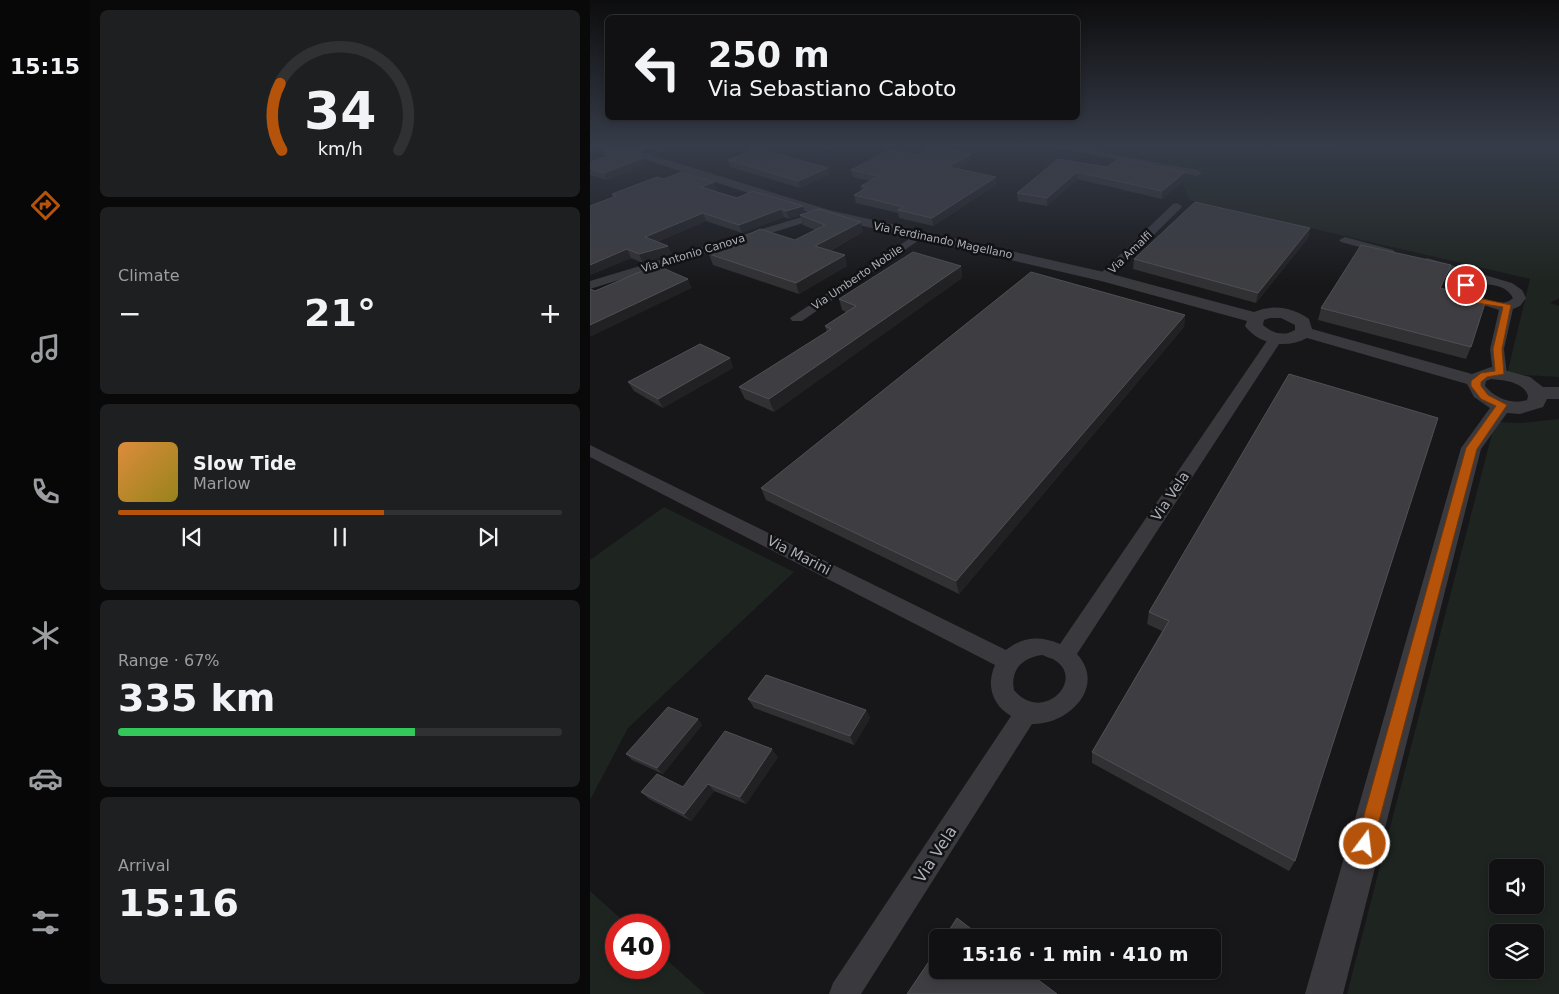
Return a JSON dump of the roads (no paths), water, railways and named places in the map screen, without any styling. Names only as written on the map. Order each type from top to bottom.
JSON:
[{"type":"street","name":"Via Ferdinando Magellano","points":[[764,192],[825,213],[918,236],[1104,277],[1256,318],[1260,315],[1275,312],[1292,315],[1303,323],[1304,332]]},
{"type":"street","name":"Via Amalfi","points":[[1104,277],[1178,206]]},
{"type":"street","name":"Via Antonio Canova","points":[[590,285],[825,213]]},
{"type":"street","name":"Via Umberto Nobile","points":[[797,318],[918,236]]},
{"type":"street","points":[[1345,240],[1468,273],[1483,280],[1508,286],[1519,294],[1518,301],[1507,305],[1489,304],[1468,293],[1466,285],[1469,282],[1483,280]]},
{"type":"street","points":[[1500,374],[1497,349],[1507,305]]},
{"type":"street","points":[[1256,318],[1254,322],[1257,330],[1276,338],[1296,337],[1304,332],[1476,381]]},
{"type":"street","name":"Via Vela","points":[[1065,654],[1276,338]]},
{"type":"street","points":[[1476,381],[1484,375],[1500,374],[1527,382],[1538,393],[1559,393]]},
{"type":"street","points":[[1476,381],[1476,386],[1484,397],[1502,405],[1523,408],[1531,406],[1536,403],[1538,393]]},
{"type":"street","points":[[1324,994],[1472,448],[1502,405]]},
{"type":"street","name":"Via Marini","points":[[590,450],[1008,661]]},
{"type":"street","points":[[1042,646],[1054,648],[1065,654],[1073,663],[1077,673],[1077,685],[1073,696],[1064,706],[1053,712],[1026,713],[1007,700],[1002,691],[1001,680],[1008,661],[1018,652],[1042,646]]},
{"type":"street","name":"Via Vela","points":[[844,994],[1026,713]]}]
